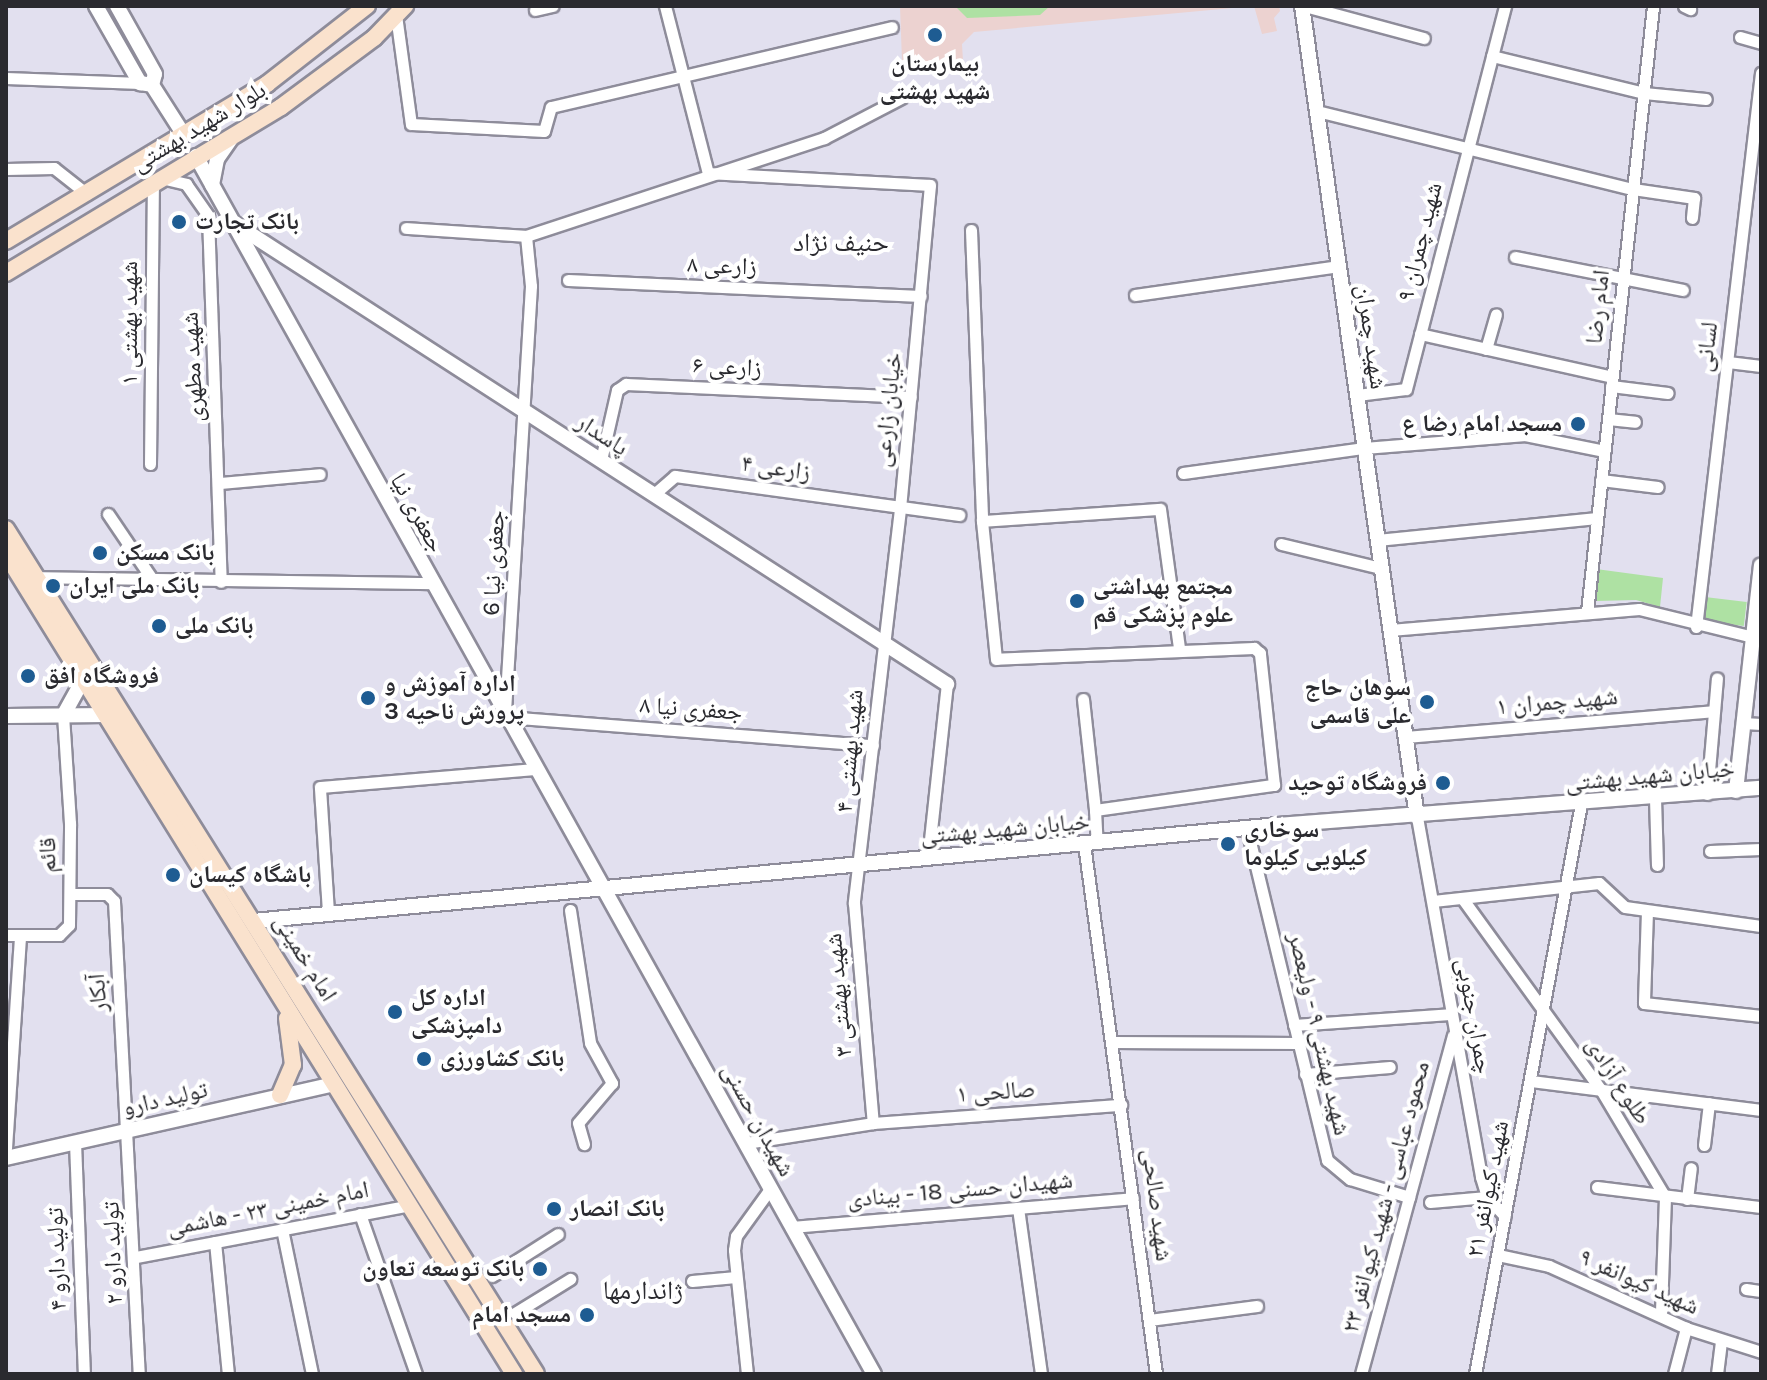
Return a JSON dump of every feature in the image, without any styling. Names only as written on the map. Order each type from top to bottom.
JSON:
[{"type":"main road","name":"بلوار شهید بهشتی","points":[[6,241],[184,135],[316,49],[367,6]]},
{"type":"main road","name":"بلوار شهید بهشتی","points":[[6,273],[328,74],[401,11]]},
{"type":"main road","points":[[184,135],[196,156]]},
{"type":"main road","name":"امام خمینی","points":[[6,529],[84,678],[514,1374]]},
{"type":"main road","name":"امام خمینی","points":[[6,554],[30,578],[253,921],[536,1374]]},
{"type":"main road","points":[[238,931],[253,921]]},
{"type":"main road","points":[[280,1095],[293,1065],[284,1005]]},
{"type":"street","points":[[96,6],[146,84],[184,135]]},
{"type":"street","points":[[117,6],[155,74],[146,84]]},
{"type":"street","points":[[535,10],[553,6]]},
{"type":"street","points":[[665,6],[708,173]]},
{"type":"street","points":[[1303,6],[1424,38]]},
{"type":"street","name":"شهید چمران","points":[[1303,6],[1417,817]]},
{"type":"street","name":"شهید چمران ۹","points":[[1357,395],[1406,389],[1505,6]]},
{"type":"street","name":"امام رضا","points":[[1587,612],[1653,6]]},
{"type":"street","points":[[401,11],[415,126],[544,131],[551,107],[892,27]]},
{"type":"street","points":[[1740,37],[1761,43]]},
{"type":"street","points":[[1492,56],[1644,93],[1706,99]]},
{"type":"street","name":"لسانی","points":[[1696,627],[1761,73]]},
{"type":"street","points":[[6,78],[146,84]]},
{"type":"street","points":[[406,228],[526,236],[708,173],[824,138],[901,98]]},
{"type":"street","points":[[1317,111],[1633,189],[1694,198],[1692,218]]},
{"type":"street","points":[[212,186],[221,151],[244,128]]},
{"type":"street","name":"جعفری نیا","points":[[196,156],[430,583],[604,887]]},
{"type":"street","points":[[6,169],[54,168],[87,194]]},
{"type":"street","name":"خیابان زارعی","points":[[708,173],[927,182],[921,296],[900,509],[882,643]]},
{"type":"street","points":[[157,181],[186,184],[208,216],[224,208]]},
{"type":"street","name":"شهید بهشتی ۱","points":[[150,464],[157,181]]},
{"type":"street","name":"شهید مطهری","points":[[208,216],[220,483],[221,582]]},
{"type":"street","name":"پاسدار","points":[[233,223],[947,684]]},
{"type":"street","points":[[971,230],[982,521],[996,659],[1246,646],[1260,653],[1274,785],[1095,810]]},
{"type":"street","name":"جعفری نیا 6","points":[[505,717],[531,286],[526,236]]},
{"type":"street","points":[[1515,257],[1623,281],[1683,290]]},
{"type":"street","points":[[1135,295],[1339,266]]},
{"type":"street","name":"زارعی ۸","points":[[568,280],[921,296]]},
{"type":"street","points":[[1486,349],[1496,314]]},
{"type":"street","points":[[1420,334],[1668,393]]},
{"type":"street","points":[[1728,362],[1761,366]]},
{"type":"street","name":"زارعی ۶","points":[[601,460],[617,390],[626,384],[911,397]]},
{"type":"street","points":[[1608,419],[1635,422]]},
{"type":"street","points":[[1183,473],[1364,448],[1525,435],[1604,451]]},
{"type":"street","points":[[220,483],[320,474]]},
{"type":"street","name":"زارعی ۴","points":[[653,495],[675,476],[959,515]]},
{"type":"street","points":[[1601,480],[1658,487]]},
{"type":"street","points":[[982,521],[1160,509],[1179,648]]},
{"type":"street","points":[[108,514],[152,579]]},
{"type":"street","points":[[1377,540],[1597,518]]},
{"type":"street","points":[[1281,544],[1381,568]]},
{"type":"street","points":[[1736,791],[1761,565]]},
{"type":"street","points":[[30,578],[430,583]]},
{"type":"street","points":[[1390,630],[1639,609],[1696,627],[1753,637]]},
{"type":"street","name":"شهید بهشتی ۴","points":[[861,864],[882,643]]},
{"type":"street","points":[[63,716],[84,678]]},
{"type":"street","points":[[1707,794],[1717,678]]},
{"type":"street","points":[[928,858],[947,684]]},
{"type":"street","name":"شهید صالحی","points":[[1083,699],[1095,810],[1091,844],[1156,1374]]},
{"type":"street","name":"شهید چمران ۱","points":[[1405,737],[1713,711]]},
{"type":"street","points":[[6,716],[107,715]]},
{"type":"street","name":"قائم","points":[[6,935],[67,931],[70,894],[63,716]]},
{"type":"street","name":"جعفری نیا ۸","points":[[505,717],[873,745]]},
{"type":"street","points":[[1743,723],[1761,724]]},
{"type":"street","points":[[328,912],[320,787],[535,769]]},
{"type":"street","name":"خیابان شهید بهشتی","points":[[253,921],[1247,829],[1761,788]]},
{"type":"street","points":[[1655,798],[1657,865]]},
{"type":"street","name":"شهید کیوانفر ۲۱","points":[[1475,1374],[1581,804]]},
{"type":"street","name":"چمران جنوبی","points":[[1417,817],[1450,1014],[1487,1197]]},
{"type":"street","name":"شهید بهشتی ۹ - ولیعصر","points":[[1247,829],[1319,1141],[1336,1170],[1409,1197]]},
{"type":"street","points":[[1710,851],[1761,849]]},
{"type":"street","name":"شهید بهشتی ۳","points":[[861,864],[854,903],[873,1123]]},
{"type":"street","points":[[1433,901],[1566,884],[1599,883],[1625,907],[1761,926]]},
{"type":"street","name":"شهیدان حسنی","points":[[604,887],[874,1374]]},
{"type":"street","name":"آبکار","points":[[70,894],[107,894],[114,901],[129,1130]]},
{"type":"street","name":"طلوع آزادی","points":[[1462,898],[1601,1090],[1665,1197]]},
{"type":"street","points":[[570,910],[590,1043],[612,1083],[578,1123],[584,1144]]},
{"type":"street","points":[[1647,911],[1644,1003],[1761,1016]]},
{"type":"street","points":[[6,1148],[20,936]]},
{"type":"street","points":[[1294,1025],[1450,1014]]},
{"type":"street","name":"محمود عباسی - شهید کیوانفر ۲۳","points":[[1361,1374],[1454,1031]]},
{"type":"street","points":[[1113,1042],[1298,1043]]},
{"type":"street","points":[[1305,1074],[1390,1067]]},
{"type":"street","points":[[1531,1081],[1761,1110]]},
{"type":"street","name":"تولید دارو","points":[[6,1158],[334,1084]]},
{"type":"street","points":[[1704,1145],[1709,1103]]},
{"type":"street","name":"صالحی ۱","points":[[746,1143],[873,1123],[1121,1105]]},
{"type":"street","name":"تولید دارو ۲","points":[[129,1130],[139,1374]]},
{"type":"street","name":"تولید دارو ۴","points":[[75,1142],[84,1374]]},
{"type":"street","points":[[1687,1199],[1691,1168]]},
{"type":"street","points":[[1597,1187],[1761,1207]]},
{"type":"street","points":[[747,1374],[736,1276],[736,1236],[770,1189]]},
{"type":"street","points":[[1430,1202],[1487,1197],[1505,1216]]},
{"type":"street","points":[[1661,1313],[1665,1197]]},
{"type":"street","name":"شهیدان حسنی 18 - بینادی","points":[[791,1227],[1133,1198]]},
{"type":"street","name":"امام خمینی ۲۳ - هاشمی","points":[[136,1257],[410,1205]]},
{"type":"street","points":[[1018,1208],[1041,1374]]},
{"type":"street","points":[[360,1214],[416,1374]]},
{"type":"street","points":[[282,1229],[312,1374]]},
{"type":"street","points":[[492,1276],[558,1234]]},
{"type":"street","points":[[215,1242],[228,1374]]},
{"type":"street","name":"شهید کیوانفر ۹","points":[[1498,1255],[1549,1266],[1661,1313],[1686,1328],[1761,1352]]},
{"type":"street","points":[[692,1281],[736,1276]]},
{"type":"street","points":[[515,1313],[570,1279]]},
{"type":"street","points":[[1746,1289],[1761,1291]]},
{"type":"street","points":[[1149,1320],[1257,1306]]},
{"type":"street","points":[[1674,1374],[1686,1328]]},
{"type":"street","points":[[1717,1374],[1721,1340]]},
{"type":"shaded area","name":"بیمارستان شهید بهشتی","points":[[900,6],[1254,6],[974,32],[962,44],[963,61],[902,62]]},
{"type":"shaded area","points":[[1254,6],[1279,6],[1280,11],[1274,18],[1277,31],[1262,34]]},
{"type":"green space","points":[[955,6],[1050,6],[1040,15],[967,18]]},
{"type":"green space","points":[[1596,569],[1663,578],[1660,607],[1636,600],[1596,601]]},
{"type":"green space","points":[[1705,597],[1747,602],[1744,626],[1702,621]]},
{"type":"place","name":"بیمارستان شهید بهشتی","points":[[935,35]]},
{"type":"place","name":"بانک تجارت","points":[[179,222]]},
{"type":"place","name":"مسجد امام رضا ع","points":[[1578,424]]},
{"type":"place","name":"بانک مسکن","points":[[100,553]]},
{"type":"place","name":"بانک ملی ایران","points":[[53,586]]},
{"type":"place","name":"مجتمع بهداشتی علوم پزشکی قم","points":[[1077,601]]},
{"type":"place","name":"بانک ملی","points":[[159,626]]},
{"type":"place","name":"فروشگاه افق","points":[[28,676]]},
{"type":"place","name":"اداره آموزش و پرورش ناحیه 3","points":[[368,698]]},
{"type":"place","name":"سوهان حاج علی قاسمی","points":[[1427,702]]},
{"type":"place","name":"فروشگاه توحید","points":[[1443,783]]},
{"type":"place","name":"سوخاری کیلویی کیلوما","points":[[1228,844]]},
{"type":"place","name":"باشگاه کیسان","points":[[173,875]]},
{"type":"place","name":"اداره کل دامپزشکی","points":[[395,1012]]},
{"type":"place","name":"بانک کشاورزی","points":[[424,1059]]},
{"type":"place","name":"بانک انصار","points":[[554,1209]]},
{"type":"place","name":"بانک توسعه تعاون","points":[[540,1269]]},
{"type":"place","name":"مسجد امام","points":[[587,1315]]},
{"type":"district","name":"حنیف نژاد","points":[[841,243]]},
{"type":"district","name":"ژاندارمها","points":[[643,1291]]}]
